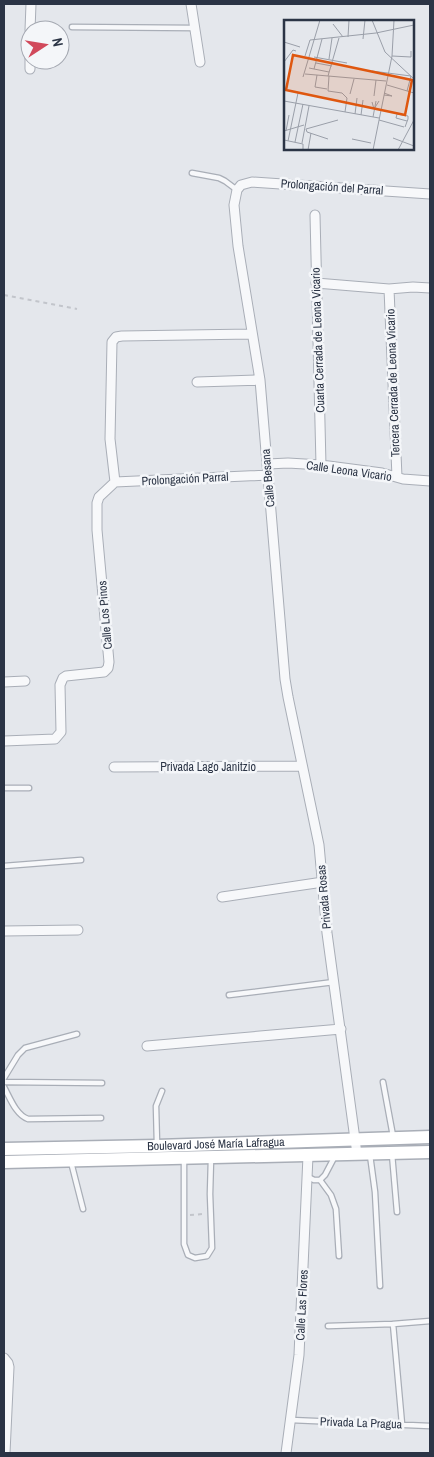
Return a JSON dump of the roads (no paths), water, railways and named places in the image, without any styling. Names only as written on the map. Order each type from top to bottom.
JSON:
[{"type":"main road","name":"Boulevard José María Lafragua","points":[[4,1149],[355,1140],[430,1136]]},
{"type":"main road","name":"Boulevard José María Lafragua","points":[[4,1162],[430,1152]]},
{"type":"street","points":[[30,20],[31,4]]},
{"type":"street","points":[[191,4],[200,62]]},
{"type":"street","name":"Prolongación del Parral","points":[[237,190],[241,185],[252,182],[430,194]]},
{"type":"street","name":"Calle Besana","points":[[237,190],[235,215],[260,380],[285,679],[302,766]]},
{"type":"street","name":"Cuarta Cerrada de Leona Vicario","points":[[315,215],[322,466]]},
{"type":"street","points":[[316,283],[390,289],[430,288]]},
{"type":"street","name":"Tercera Cerrada de Leona Vicario","points":[[390,289],[397,477]]},
{"type":"street","points":[[115,482],[110,439],[112,342],[114,339],[122,336],[252,334]]},
{"type":"street","points":[[197,382],[260,380]]},
{"type":"street","name":"Calle Leona Vicario","points":[[268,464],[288,463],[363,470],[430,481]]},
{"type":"street","name":"Prolongación Parral","points":[[115,482],[268,475]]},
{"type":"street","name":"Calle Los Pinos","points":[[4,741],[55,739],[61,732],[60,685],[63,678],[66,676],[104,672],[108,668],[97,530],[97,503],[99,497],[115,482]]},
{"type":"street","points":[[4,682],[25,681]]},
{"type":"street","name":"Privada Lago Janitzio","points":[[114,767],[302,766]]},
{"type":"street","name":"Privada Rosas","points":[[302,766],[319,845],[334,982],[357,1154]]},
{"type":"street","points":[[222,897],[323,882]]},
{"type":"street","points":[[4,932],[78,930]]},
{"type":"street","points":[[147,1046],[341,1029]]},
{"type":"street","name":"Calle Las Flores","points":[[286,1453],[299,1355],[308,1156]]},
{"type":"street","points":[[4,1358],[9,1367],[5,1453]]},
{"type":"lane","points":[[72,27],[195,28]]},
{"type":"lane","points":[[192,173],[225,180],[237,190]]},
{"type":"lane","points":[[4,788],[29,788]]},
{"type":"lane","points":[[4,866],[81,860]]},
{"type":"lane","points":[[229,995],[334,982]]},
{"type":"lane","points":[[4,1078],[18,1055],[25,1048],[77,1034]]},
{"type":"lane","points":[[4,1082],[102,1083]]},
{"type":"lane","points":[[383,1082],[393,1138]]},
{"type":"lane","points":[[4,1087],[19,1114],[28,1119],[101,1118]]},
{"type":"lane","points":[[157,1146],[156,1106],[162,1091]]},
{"type":"lane","points":[[370,1153],[380,1286]]},
{"type":"lane","points":[[392,1153],[397,1212]]},
{"type":"lane","points":[[308,1177],[320,1180],[325,1175],[335,1155]]},
{"type":"lane","points":[[184,1158],[184,1244],[188,1255],[195,1258],[207,1256],[212,1248],[210,1213],[211,1158]]},
{"type":"lane","points":[[71,1161],[83,1209]]},
{"type":"lane","points":[[4,1162],[4,1170]]},
{"type":"lane","points":[[320,1180],[331,1195],[336,1209],[339,1256]]},
{"type":"lane","points":[[328,1326],[430,1322]]},
{"type":"lane","points":[[393,1324],[402,1424]]},
{"type":"lane","name":"Privada La Pragua","points":[[291,1420],[430,1426]]}]
